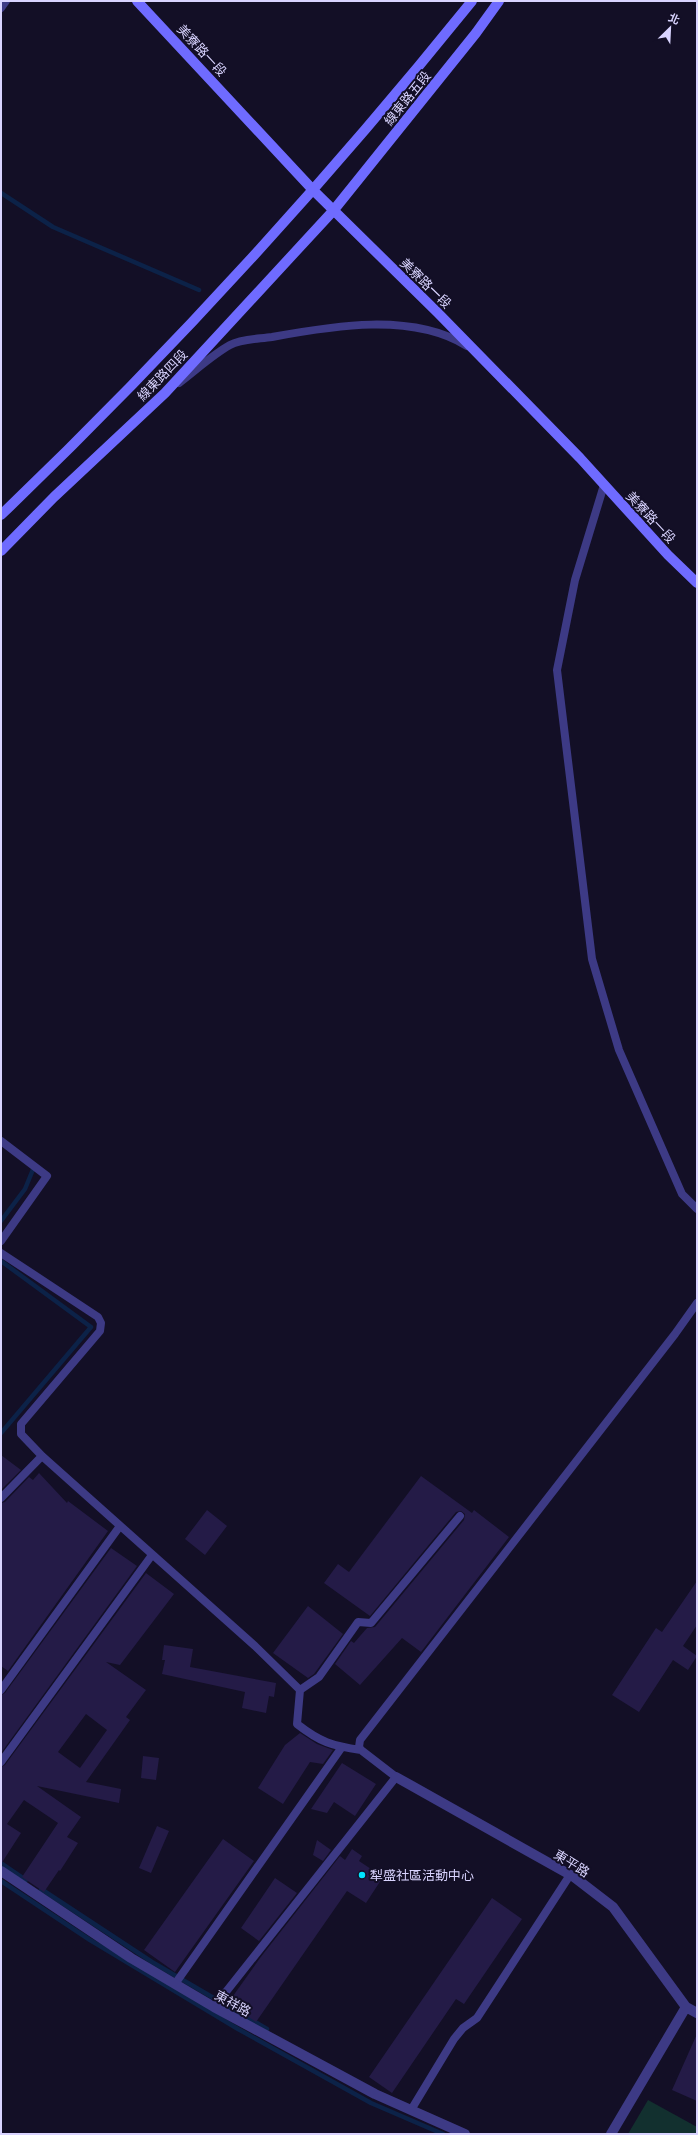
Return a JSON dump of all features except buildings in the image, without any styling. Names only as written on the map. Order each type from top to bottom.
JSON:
[{"type":"main road","name":"美寮路一段","points":[[138,1],[333,211],[476,352],[580,458],[697,583]]},
{"type":"main road","name":"線東路五段","points":[[313,190],[400,90],[472,1]]},
{"type":"main road","name":"線東路五段","points":[[333,211],[476,33],[499,1]]},
{"type":"main road","name":"線東路四段","points":[[1,515],[56,462],[168,348],[313,190]]},
{"type":"main road","name":"線東路四段","points":[[1,551],[54,497],[165,393],[333,211]]},
{"type":"street","name":"東平路","points":[[396,1777],[570,1875],[613,1907],[686,2007],[697,2013]]},
{"type":"street","name":"東祥路","points":[[1,1872],[130,1958],[214,2008],[375,2094],[465,2134]]},
{"type":"street","points":[[611,2134],[686,2007]]},
{"type":"lane","points":[[1,8],[6,1]]},
{"type":"lane","points":[[165,393],[231,344],[319,329],[379,325],[424,328],[451,336],[476,352]]},
{"type":"lane","points":[[604,485],[576,580],[557,670],[592,959],[619,1050],[682,1194],[697,1209]]},
{"type":"lane","points":[[1,1141],[47,1176],[1,1241]]},
{"type":"lane","points":[[1,1253],[98,1317],[101,1323],[100,1331],[21,1424],[21,1434],[42,1456],[255,1646],[300,1690]]},
{"type":"lane","points":[[361,1750],[359,1747],[360,1740],[675,1334],[697,1303]]},
{"type":"lane","points":[[1,1498],[42,1456]]},
{"type":"lane","points":[[300,1690],[319,1677],[358,1622],[370,1623],[460,1516]]},
{"type":"lane","points":[[1,1690],[120,1526]]},
{"type":"lane","points":[[1,1762],[152,1555]]},
{"type":"lane","points":[[214,2008],[396,1777],[361,1750],[342,1747],[316,1738],[297,1724],[300,1690]]},
{"type":"lane","points":[[175,1984],[342,1747]]},
{"type":"lane","points":[[412,2110],[454,2039],[464,2028],[477,2018],[486,2007],[494,1992],[570,1875]]},
{"type":"green space","points":[[648,2100],[697,2127],[697,2134],[628,2134]]},
{"type":"waterway","points":[[1,193],[53,227],[199,290]]},
{"type":"waterway","points":[[1,1221],[25,1189],[34,1167],[32,1166]]},
{"type":"waterway","points":[[1,1261],[91,1327],[1,1433]]},
{"type":"waterway","points":[[1,1863],[26,1880]]},
{"type":"waterway","points":[[1,1881],[90,1940],[238,2029],[371,2103],[443,2134]]},
{"type":"waterway","points":[[41,1889],[152,1962],[267,2029]]},
{"type":"place","name":"犁盛社區活動中心","points":[[362,1875]]}]
